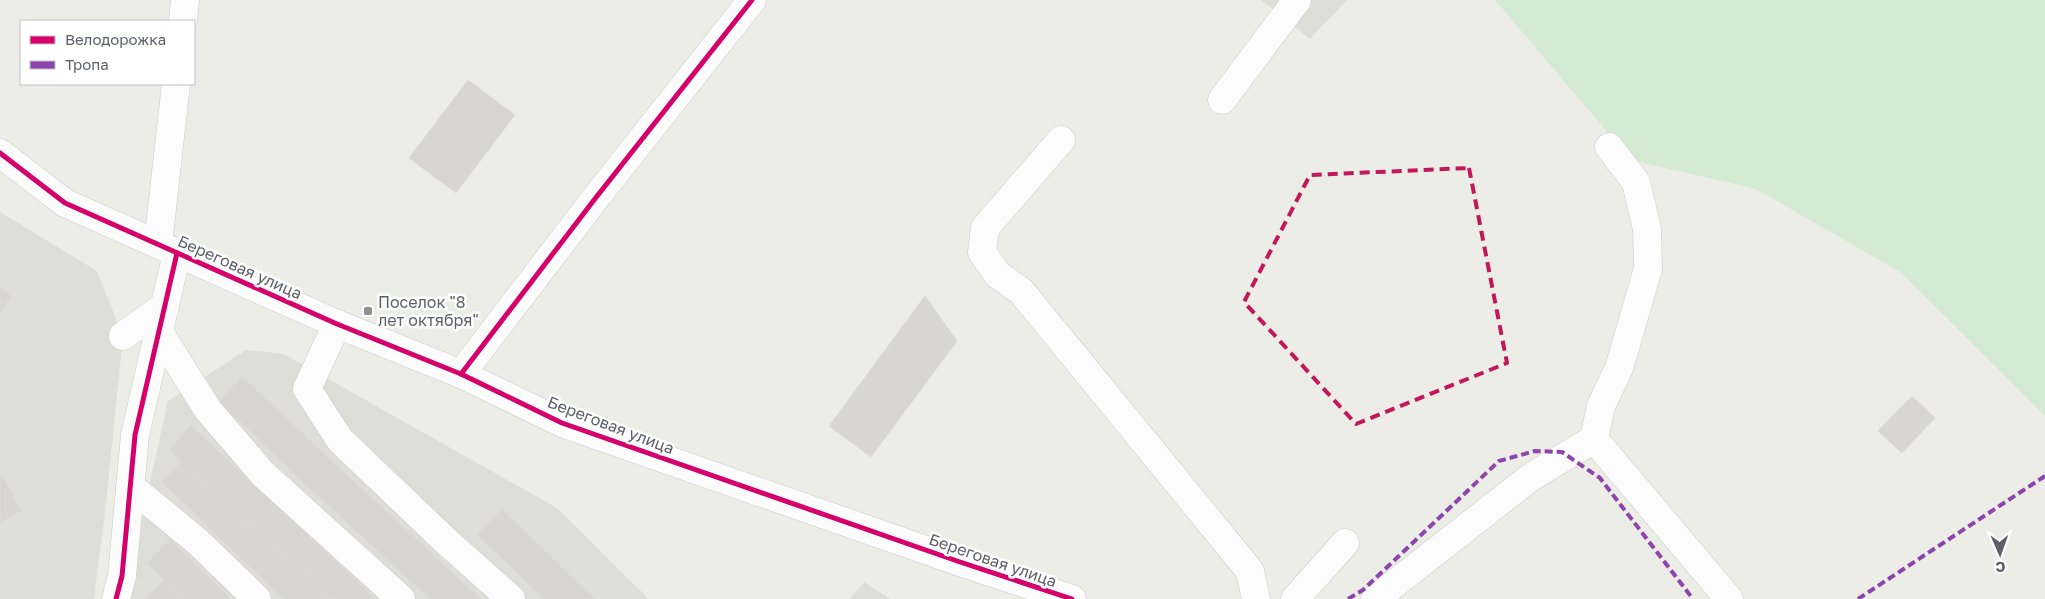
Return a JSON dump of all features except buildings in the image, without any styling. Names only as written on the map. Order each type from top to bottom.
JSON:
[{"type":"street","points":[[183,20],[185,0]]},
{"type":"street","points":[[462,374],[594,200],[752,0]]},
{"type":"street","points":[[1222,100],[1297,0]]},
{"type":"street","points":[[116,599],[122,576],[135,435],[162,319],[176,85]]},
{"type":"street","points":[[1061,140],[985,228],[982,252],[998,275],[1021,291],[1228,542],[1250,571],[1256,599]]},
{"type":"street","points":[[1376,599],[1531,477],[1594,439],[1601,406],[1618,368],[1648,269],[1648,228],[1636,182],[1609,147]]},
{"type":"street","name":"Береговая улица","points":[[0,153],[65,203],[337,324],[462,374],[562,423],[1011,590],[1072,599]]},
{"type":"street","points":[[123,336],[162,319]]},
{"type":"street","points":[[162,319],[208,410],[263,474],[401,599]]},
{"type":"street","points":[[337,324],[307,389],[340,440],[448,542],[512,599]]},
{"type":"street","points":[[1594,439],[1729,599]]},
{"type":"street","points":[[130,486],[198,542],[257,599]]},
{"type":"street","points":[[1295,599],[1346,543]]},
{"type":"highlighted area","points":[[1469,168],[1507,363],[1356,424],[1244,302],[1310,175]]},
{"type":"shaded area","points":[[1261,0],[1347,0],[1310,39]]},
{"type":"shaded area","points":[[0,212],[97,271],[123,336],[106,504],[94,599],[0,599]]},
{"type":"shaded area","points":[[246,350],[284,354],[557,508],[649,599],[130,599],[140,528],[168,401]]},
{"type":"shaded area","points":[[864,582],[890,599],[850,599]]},
{"type":"green space","points":[[1495,0],[2045,0],[2045,416],[1900,272],[1756,189],[1631,160]]},
{"type":"marked path","points":[[1348,599],[1363,590],[1499,461],[1535,451],[1562,452],[1600,478],[1693,599]]},
{"type":"marked path","points":[[1858,599],[2045,476]]},
{"type":"cycle path","points":[[461,374],[594,200],[752,0]]},
{"type":"cycle path","points":[[0,153],[65,203],[337,324],[461,374],[562,423],[960,562],[1072,599]]},
{"type":"cycle path","points":[[116,599],[122,576],[135,435],[177,253]]},
{"type":"place","name":"Поселок \"8 лет октября\"","points":[[368,311]]}]
